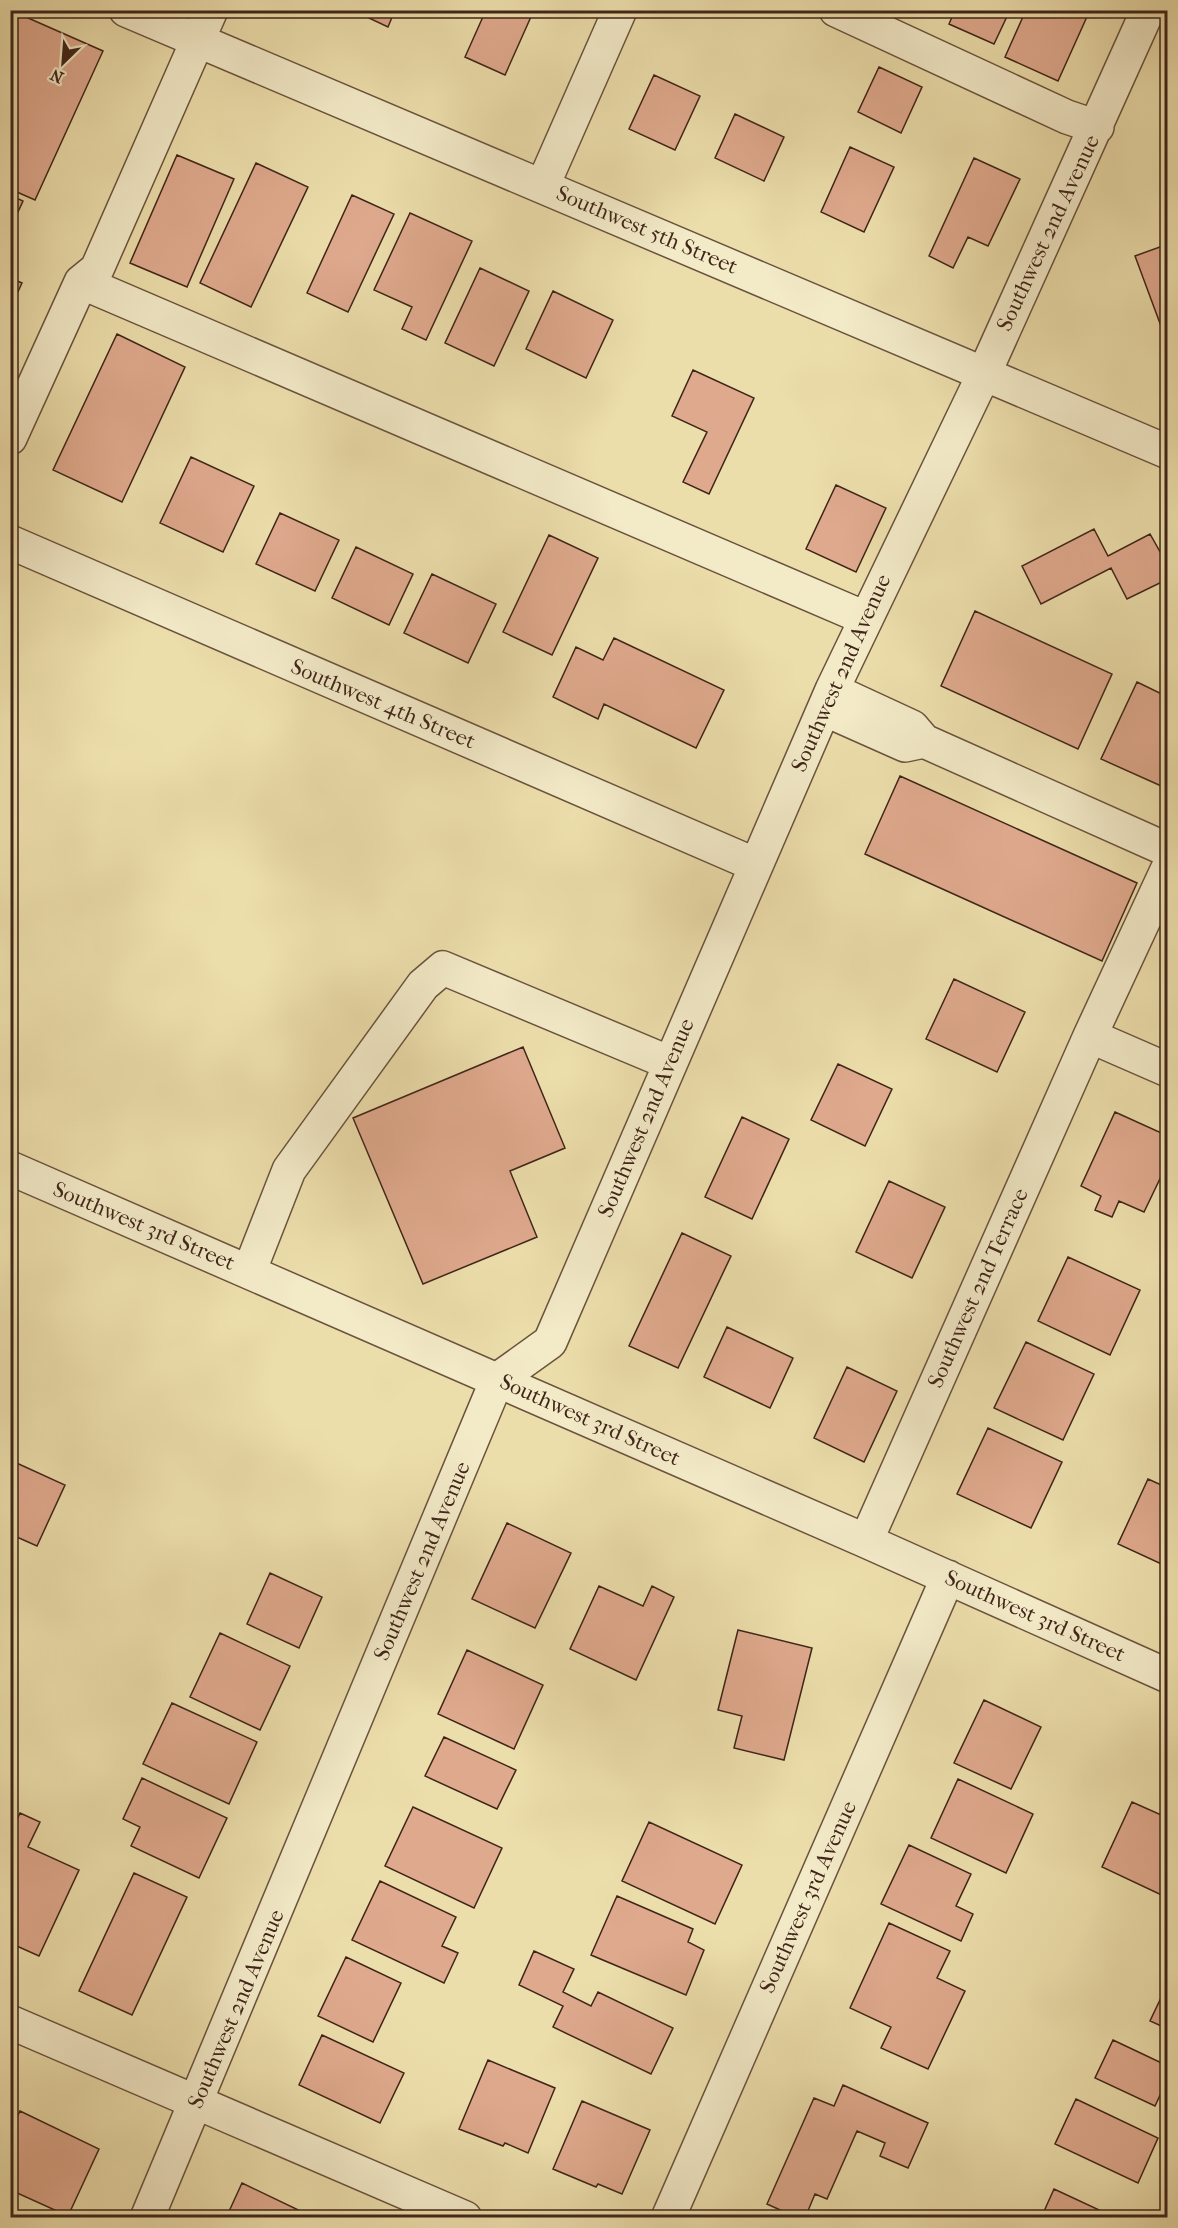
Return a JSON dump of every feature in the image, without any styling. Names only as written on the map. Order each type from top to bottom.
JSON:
[{"type":"street","name":"Southwest 5th Street","points":[[126,10],[543,185],[983,376],[1167,452]]},
{"type":"street","points":[[10,438],[81,282],[97,269],[211,10]]},
{"type":"street","points":[[543,185],[620,10]]},
{"type":"street","points":[[836,10],[1067,117],[1097,127]]},
{"type":"street","name":"Southwest 2nd Avenue","points":[[147,2217],[198,2101],[497,1380],[550,1341],[828,700],[865,618],[983,376],[1148,10]]},
{"type":"street","points":[[81,282],[865,618]]},
{"type":"street","name":"Southwest 4th Street","points":[[10,542],[756,864]]},
{"type":"street","points":[[828,700],[905,745],[924,741],[1167,850]]},
{"type":"street","name":"Southwest 2nd Terrace","points":[[866,1541],[1167,868]]},
{"type":"street","points":[[249,1272],[289,1170],[423,985],[443,968],[670,1063]]},
{"type":"street","points":[[1090,1036],[1167,1070]]},
{"type":"street","name":"Southwest 3rd Street","points":[[10,1168],[948,1577],[1167,1676]]},
{"type":"street","name":"Southwest 3rd Avenue","points":[[668,2217],[948,1577]]},
{"type":"street","points":[[10,2022],[465,2217]]},
{"type":"building","points":[[10,10],[103,51],[35,200],[10,189]]},
{"type":"building","points":[[352,10],[395,10],[388,27]]},
{"type":"building","points":[[486,10],[534,10],[505,75],[465,57]]},
{"type":"building","points":[[955,10],[1010,10],[994,44],[949,24]]},
{"type":"building","points":[[1026,10],[1090,10],[1058,81],[1005,57]]},
{"type":"building","points":[[879,67],[922,87],[901,133],[858,112]]},
{"type":"building","points":[[654,75],[700,96],[675,150],[629,129]]},
{"type":"building","points":[[735,114],[784,137],[764,181],[715,158]]},
{"type":"building","points":[[850,147],[894,167],[864,232],[821,212]]},
{"type":"building","points":[[177,155],[234,179],[187,287],[130,263]]},
{"type":"building","points":[[974,158],[1020,179],[988,246],[968,237],[953,268],[929,256]]},
{"type":"building","points":[[256,163],[308,187],[251,307],[200,283]]},
{"type":"building","points":[[10,195],[23,201],[11,227],[10,227]]},
{"type":"building","points":[[352,195],[394,214],[348,312],[307,293]]},
{"type":"building","points":[[410,213],[472,241],[426,340],[402,329],[412,307],[374,290]]},
{"type":"building","points":[[1168,244],[1168,345],[1135,256]]},
{"type":"building","points":[[480,268],[529,291],[494,366],[445,343]]},
{"type":"building","points":[[10,278],[22,283],[10,309]]},
{"type":"building","points":[[553,291],[613,320],[586,378],[526,349]]},
{"type":"building","points":[[117,334],[185,367],[122,502],[53,470]]},
{"type":"building","points":[[693,370],[754,398],[709,494],[683,482],[707,432],[672,416]]},
{"type":"building","points":[[191,457],[254,486],[223,552],[160,523]]},
{"type":"building","points":[[836,485],[886,508],[856,572],[806,549]]},
{"type":"building","points":[[280,513],[339,540],[315,591],[256,564]]},
{"type":"building","points":[[1094,529],[1108,556],[1150,534],[1168,566],[1168,579],[1127,599],[1111,568],[1041,604],[1022,566]]},
{"type":"building","points":[[549,535],[598,558],[552,655],[503,632]]},
{"type":"building","points":[[356,547],[413,574],[389,625],[332,598]]},
{"type":"building","points":[[432,574],[496,604],[468,663],[404,633]]},
{"type":"building","points":[[975,611],[1112,674],[1078,749],[941,686]]},
{"type":"building","points":[[614,638],[724,690],[696,748],[604,704],[598,719],[553,697],[576,647],[603,660]]},
{"type":"building","points":[[1137,682],[1168,697],[1168,789],[1101,759]]},
{"type":"building","points":[[900,776],[1137,883],[1102,961],[865,854]]},
{"type":"building","points":[[954,979],[1025,1012],[997,1072],[926,1039]]},
{"type":"building","points":[[523,1047],[565,1148],[510,1171],[537,1237],[423,1284],[353,1118]]},
{"type":"building","points":[[838,1064],[892,1089],[865,1146],[811,1120]]},
{"type":"building","points":[[1115,1112],[1168,1136],[1168,1162],[1144,1212],[1119,1201],[1112,1217],[1095,1210],[1101,1196],[1081,1186]]},
{"type":"building","points":[[742,1117],[789,1139],[752,1219],[705,1197]]},
{"type":"building","points":[[889,1181],[945,1207],[912,1278],[856,1252]]},
{"type":"building","points":[[682,1233],[731,1256],[678,1368],[629,1346]]},
{"type":"building","points":[[1068,1257],[1140,1290],[1110,1355],[1038,1321]]},
{"type":"building","points":[[727,1327],[793,1358],[770,1408],[704,1377]]},
{"type":"building","points":[[1026,1342],[1094,1374],[1063,1440],[994,1408]]},
{"type":"building","points":[[847,1367],[897,1391],[864,1462],[814,1438]]},
{"type":"building","points":[[988,1428],[1062,1462],[1031,1528],[957,1494]]},
{"type":"building","points":[[10,1460],[65,1485],[37,1546],[10,1534]]},
{"type":"building","points":[[1148,1479],[1168,1488],[1168,1567],[1118,1544]]},
{"type":"building","points":[[507,1523],[571,1553],[535,1628],[472,1599]]},
{"type":"building","points":[[270,1573],[322,1597],[299,1648],[247,1624]]},
{"type":"building","points":[[599,1586],[643,1606],[652,1586],[674,1597],[636,1680],[570,1649]]},
{"type":"building","points":[[738,1630],[812,1648],[784,1760],[734,1748],[742,1716],[718,1710]]},
{"type":"building","points":[[220,1633],[290,1666],[260,1730],[190,1697]]},
{"type":"building","points":[[467,1650],[543,1685],[514,1749],[438,1714]]},
{"type":"building","points":[[984,1700],[1041,1727],[1011,1789],[954,1763]]},
{"type":"building","points":[[172,1703],[257,1742],[229,1804],[143,1764]]},
{"type":"building","points":[[444,1737],[516,1770],[497,1809],[425,1776]]},
{"type":"building","points":[[142,1778],[227,1818],[199,1878],[131,1846],[140,1827],[123,1819]]},
{"type":"building","points":[[958,1779],[1033,1814],[1006,1873],[931,1838]]},
{"type":"building","points":[[1132,1802],[1168,1818],[1168,1898],[1102,1867]]},
{"type":"building","points":[[413,1807],[502,1848],[474,1908],[385,1866]]},
{"type":"building","points":[[20,1813],[40,1822],[28,1847],[79,1870],[39,1956],[10,1943],[10,1867],[13,1862],[10,1860],[10,1835]]},
{"type":"building","points":[[649,1822],[742,1865],[715,1924],[622,1881]]},
{"type":"building","points":[[909,1845],[971,1874],[956,1906],[973,1914],[961,1941],[881,1904]]},
{"type":"building","points":[[134,1873],[187,1897],[132,2015],[79,1991]]},
{"type":"building","points":[[380,1881],[456,1917],[442,1946],[458,1953],[444,1983],[352,1940]]},
{"type":"building","points":[[617,1896],[693,1929],[688,1942],[704,1950],[686,1995],[591,1955]]},
{"type":"building","points":[[889,1923],[950,1951],[937,1978],[965,1991],[928,2069],[881,2048],[891,2027],[850,2008]]},
{"type":"building","points":[[534,1951],[574,1969],[563,1992],[591,2006],[598,1992],[673,2028],[651,2074],[553,2027],[563,2006],[519,1985]]},
{"type":"building","points":[[346,1957],[401,1983],[373,2042],[318,2016]]},
{"type":"building","points":[[1168,1983],[1168,2029],[1150,2021]]},
{"type":"building","points":[[322,2035],[404,2073],[380,2123],[299,2085]]},
{"type":"building","points":[[1113,2040],[1168,2066],[1168,2078],[1155,2106],[1095,2078]]},
{"type":"building","points":[[488,2060],[555,2088],[528,2153],[505,2143],[503,2146],[459,2129]]},
{"type":"building","points":[[843,2085],[928,2123],[908,2168],[880,2156],[885,2143],[857,2131],[827,2199],[815,2194],[805,2218],[798,2218],[767,2204],[814,2098],[834,2106]]},
{"type":"building","points":[[1076,2099],[1158,2138],[1138,2183],[1055,2144]]},
{"type":"building","points":[[582,2101],[650,2130],[622,2194],[598,2184],[596,2187],[553,2169]]},
{"type":"building","points":[[20,2111],[99,2149],[68,2216],[15,2192],[10,2201],[10,2131]]},
{"type":"building","points":[[242,2183],[315,2218],[226,2218]]},
{"type":"building","points":[[1054,2189],[1110,2215],[1108,2218],[1041,2218]]}]
